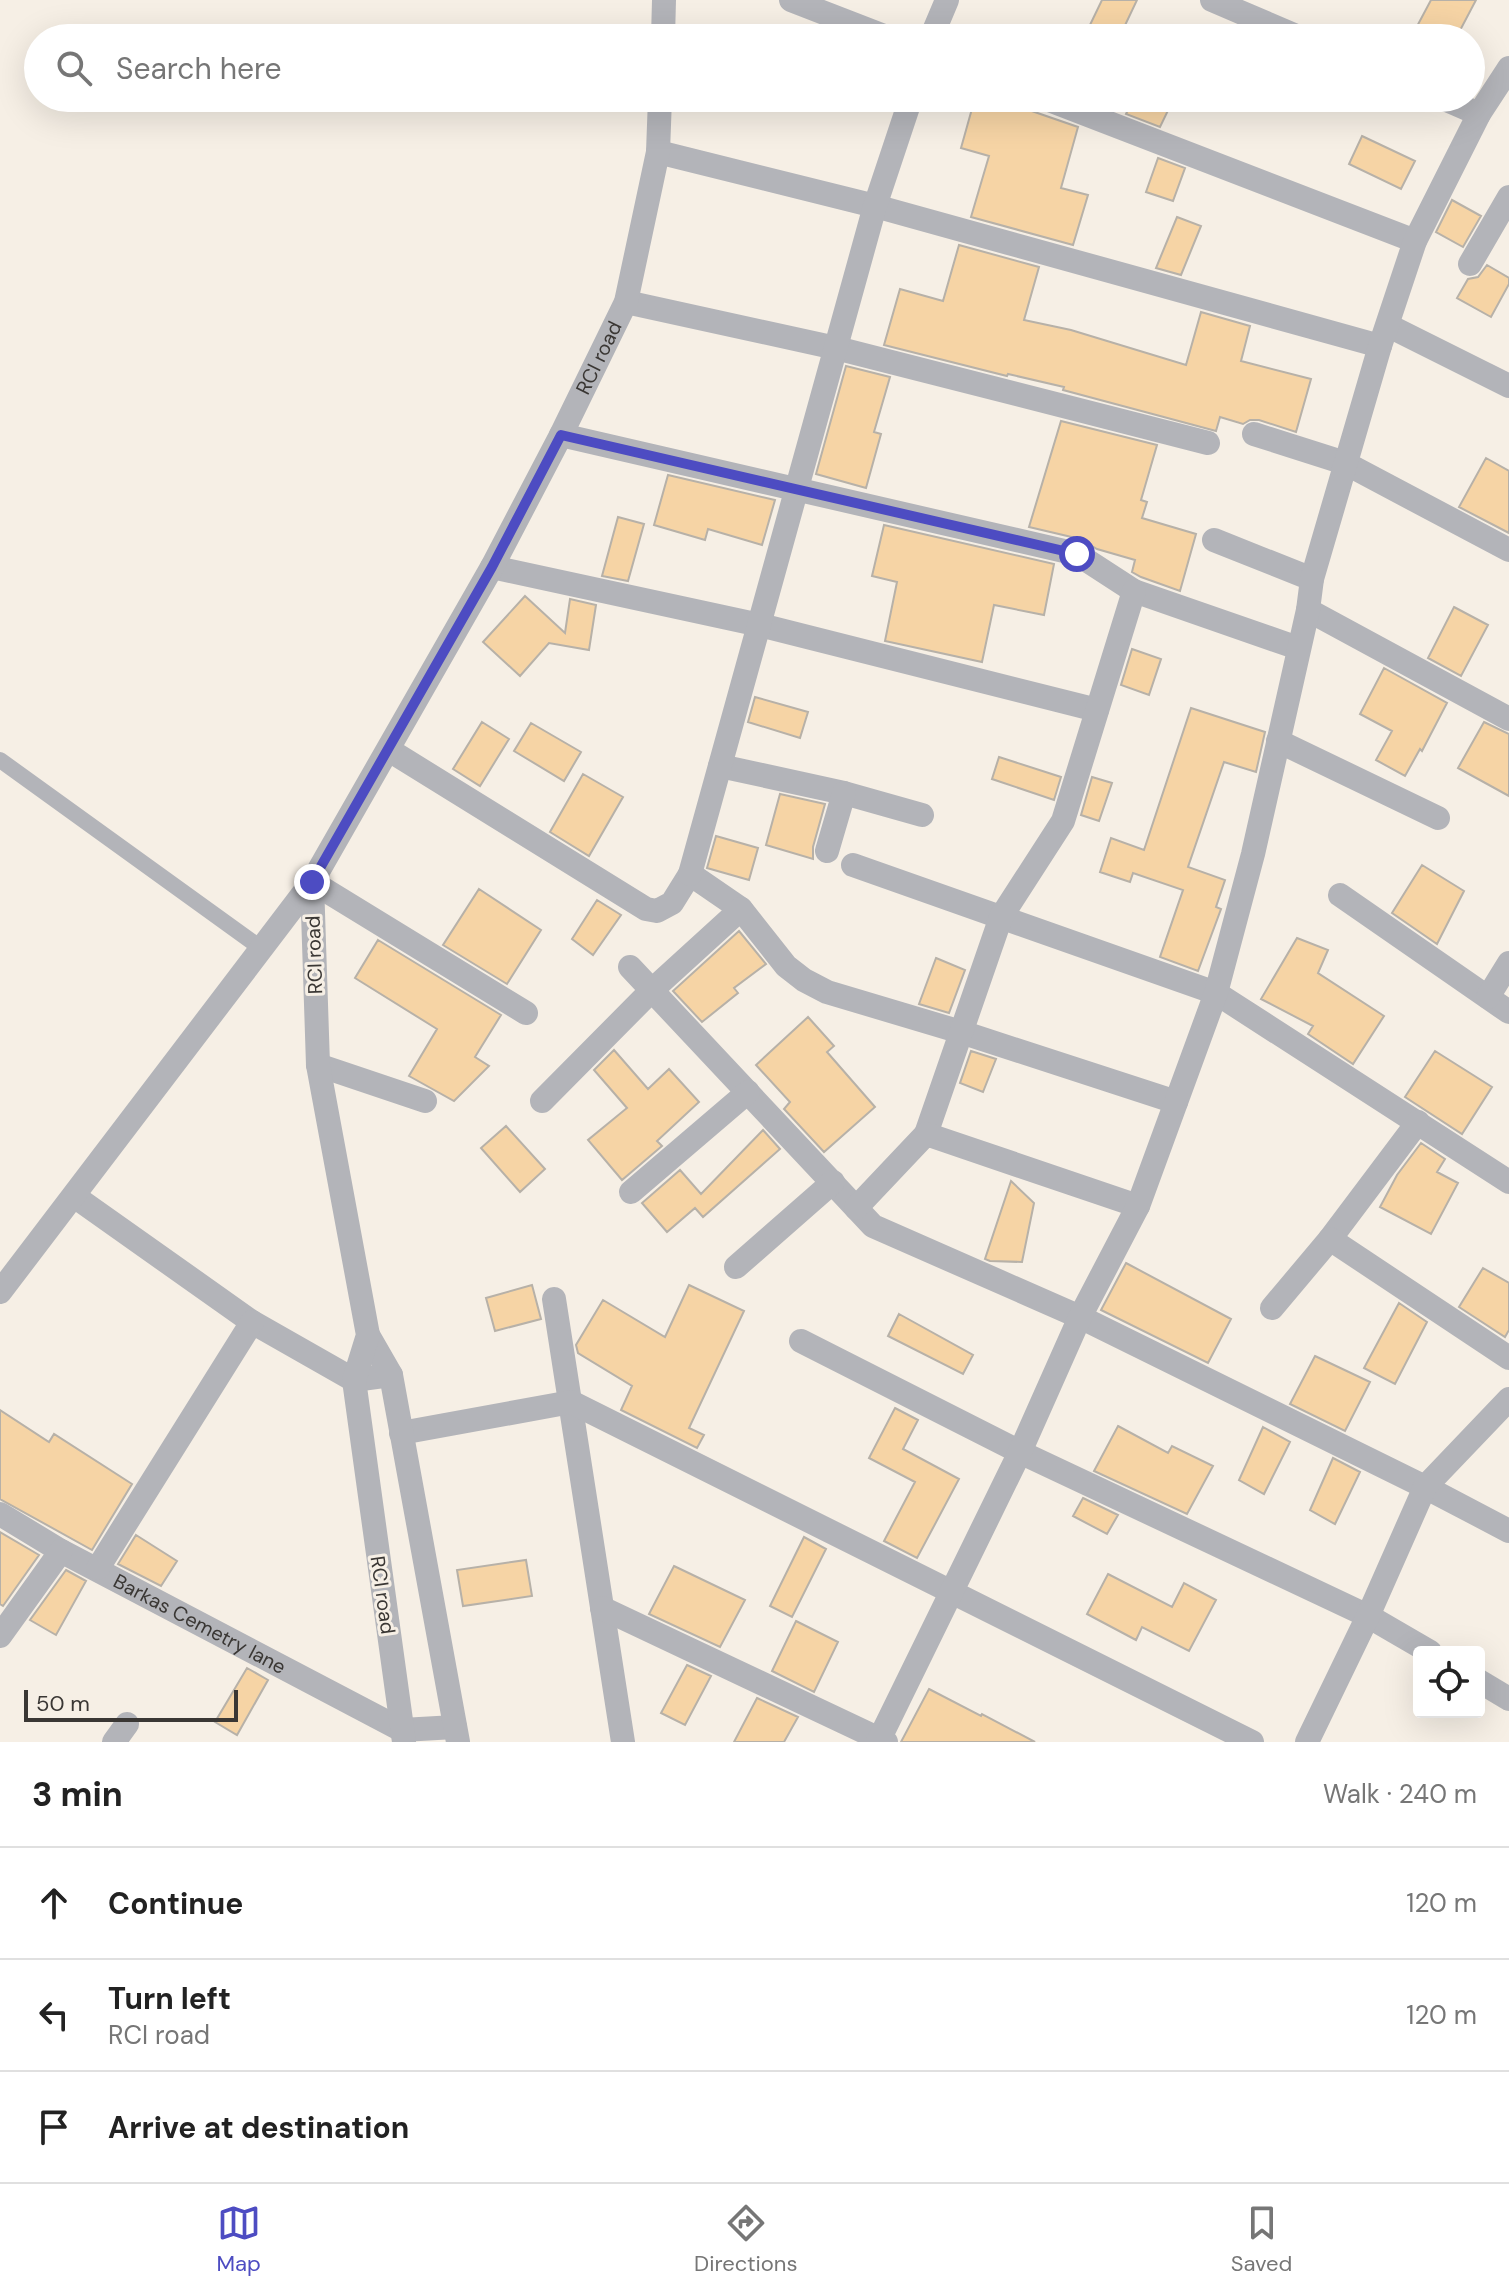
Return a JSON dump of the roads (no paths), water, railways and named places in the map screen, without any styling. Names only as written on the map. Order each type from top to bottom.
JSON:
[{"type":"street","points":[[663,24],[664,0]]},
{"type":"street","points":[[791,0],[853,24]]},
{"type":"street","points":[[937,24],[947,0]]},
{"type":"street","points":[[1212,0],[1268,24]]},
{"type":"street","points":[[1485,105],[1509,68]]},
{"type":"street","name":"RCI road","points":[[403,1736],[354,1380],[368,1335],[318,1065],[312,882],[492,567],[626,302],[658,152],[659,112]]},
{"type":"street","points":[[389,750],[646,909],[657,911],[672,903],[690,874],[875,206],[906,112]]},
{"type":"street","points":[[1080,112],[1415,241]]},
{"type":"street","points":[[602,1608],[881,1741],[1020,1452],[1080,1317],[1138,1206],[1216,993],[1253,854],[1308,610],[1312,579],[1345,463],[1415,241],[1479,114],[1474,112]]},
{"type":"street","points":[[658,152],[1384,336],[1509,386]]},
{"type":"street","points":[[1470,264],[1509,197]]},
{"type":"street","points":[[626,302],[836,348],[1208,443]]},
{"type":"street","points":[[1254,434],[1345,463],[1509,550]]},
{"type":"street","points":[[561,435],[1077,554],[1134,591],[1298,648]]},
{"type":"street","points":[[1214,540],[1312,579]]},
{"type":"street","points":[[492,567],[760,625],[1097,710]]},
{"type":"street","points":[[856,1208],[926,1134],[1001,917],[1063,821],[1134,591]]},
{"type":"street","points":[[1308,610],[1509,719]]},
{"type":"street","points":[[1278,741],[1438,818]]},
{"type":"street","points":[[720,766],[844,793],[922,815]]},
{"type":"street","points":[[827,851],[844,793]]},
{"type":"street","points":[[853,865],[1216,993],[1509,1182]]},
{"type":"street","points":[[690,874],[741,909],[786,966],[827,992],[1176,1102]]},
{"type":"street","points":[[0,1292],[312,882],[526,1013]]},
{"type":"street","points":[[1340,895],[1509,1012]]},
{"type":"street","points":[[542,1101],[651,991],[741,909]]},
{"type":"street","points":[[1488,997],[1509,963]]},
{"type":"street","points":[[630,967],[873,1226],[1080,1317],[1509,1531]]},
{"type":"street","points":[[318,1065],[425,1101]]},
{"type":"street","points":[[631,1192],[748,1092]]},
{"type":"street","points":[[1272,1308],[1330,1239],[1418,1122]]},
{"type":"street","points":[[926,1134],[1138,1206]]},
{"type":"street","points":[[736,1267],[833,1182]]},
{"type":"street","points":[[74,1196],[252,1322],[354,1380],[391,1375]]},
{"type":"street","points":[[1330,1239],[1509,1358]]},
{"type":"street","points":[[554,1299],[623,1742]]},
{"type":"street","points":[[98,1568],[252,1322]]},
{"type":"street","points":[[368,1335],[391,1375],[456,1735],[403,1736]]},
{"type":"street","points":[[801,1341],[1020,1452],[1368,1616],[1420,1646]]},
{"type":"street","points":[[401,1433],[571,1402],[1252,1742]]},
{"type":"street","points":[[1307,1742],[1368,1616],[1425,1487],[1505,1413]]},
{"type":"street","name":"Barkas Cemetry lane","points":[[0,1514],[61,1551],[98,1568],[403,1736]]},
{"type":"street","points":[[0,1636],[61,1551]]},
{"type":"street","points":[[1485,1685],[1509,1699]]},
{"type":"lane","points":[[0,760],[262,949]]}]
